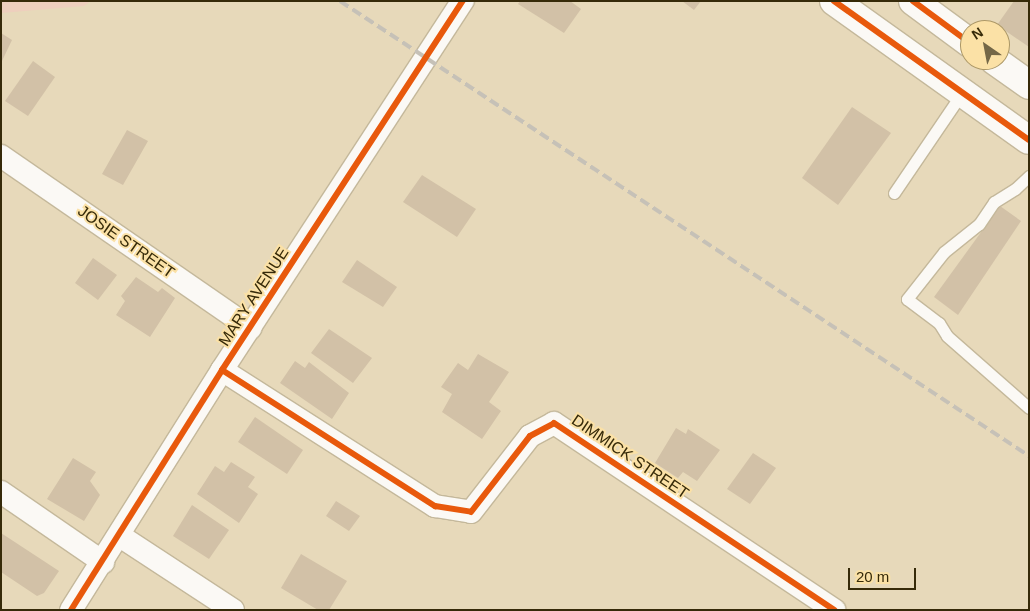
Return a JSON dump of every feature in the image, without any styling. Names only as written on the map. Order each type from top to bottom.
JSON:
[{"type":"main road","points":[[834,1],[1029,140]]},
{"type":"main road","points":[[913,1],[960,35]]},
{"type":"main road","points":[[1008,70],[1029,85]]},
{"type":"street","name":"MARY AVENUE","points":[[71,610],[120,536],[222,370],[463,1]]},
{"type":"street","name":"JOSIE STREET","points":[[1,156],[250,328]]},
{"type":"street","name":"DIMMICK STREET","points":[[222,370],[435,506],[471,512],[530,436],[554,423],[834,610]]},
{"type":"street","points":[[1,492],[103,562]]},
{"type":"street","points":[[120,536],[233,610]]},
{"type":"lane","points":[[894,193],[962,93]]},
{"type":"lane","points":[[1029,176],[1015,190],[994,202],[979,224],[944,252],[906,299],[939,323],[946,336],[1029,408]]},
{"type":"shaded area","points":[[1,1],[91,1],[84,6],[1,13]]},
{"type":"building","points":[[520,1],[570,1],[581,9],[564,33],[518,4]]},
{"type":"building","points":[[682,1],[701,1],[694,10]]},
{"type":"building","points":[[1014,1],[1029,1],[1029,47],[1010,34],[1010,20],[1001,20]]},
{"type":"building","points":[[1,33],[12,40],[1,63]]},
{"type":"building","points":[[33,61],[55,77],[28,116],[5,101]]},
{"type":"building","points":[[852,107],[891,133],[838,205],[802,178]]},
{"type":"building","points":[[127,130],[148,141],[123,185],[102,174]]},
{"type":"building","points":[[422,175],[476,209],[457,237],[403,202]]},
{"type":"building","points":[[1000,206],[1021,221],[958,315],[934,297]]},
{"type":"building","points":[[93,258],[117,275],[98,300],[75,283]]},
{"type":"building","points":[[357,260],[397,287],[383,307],[342,282]]},
{"type":"building","points":[[136,277],[158,292],[162,288],[175,298],[150,337],[116,315],[125,301],[121,296]]},
{"type":"building","points":[[329,329],[372,358],[353,383],[311,353]]},
{"type":"building","points":[[478,354],[509,372],[489,402],[501,411],[482,439],[442,412],[452,394],[441,387],[458,363],[468,370]]},
{"type":"building","points":[[295,361],[305,368],[309,362],[349,393],[332,419],[280,383]]},
{"type":"building","points":[[255,417],[303,450],[287,474],[238,442]]},
{"type":"building","points":[[676,428],[686,434],[688,429],[720,450],[697,481],[683,472],[678,478],[655,463]]},
{"type":"building","points":[[753,453],[776,468],[750,504],[727,489]]},
{"type":"building","points":[[73,458],[96,472],[90,481],[100,495],[84,521],[47,499]]},
{"type":"building","points":[[231,462],[255,477],[248,487],[258,494],[239,523],[197,494],[215,466],[224,472]]},
{"type":"building","points":[[336,501],[360,516],[349,531],[326,516]]},
{"type":"building","points":[[192,505],[229,530],[209,559],[173,536]]},
{"type":"building","points":[[1,533],[59,571],[44,593],[37,596],[1,572]]},
{"type":"building","points":[[301,554],[347,581],[329,610],[318,610],[281,588]]},
{"type":"railway","points":[[340,1],[1029,456]]},
{"type":"cycle path","points":[[71,610],[222,370],[463,1]]},
{"type":"cycle path","points":[[834,1],[1029,140]]},
{"type":"cycle path","points":[[913,1],[960,36]]},
{"type":"cycle path","points":[[222,370],[435,506],[471,512],[530,436],[554,423],[834,610]]}]
